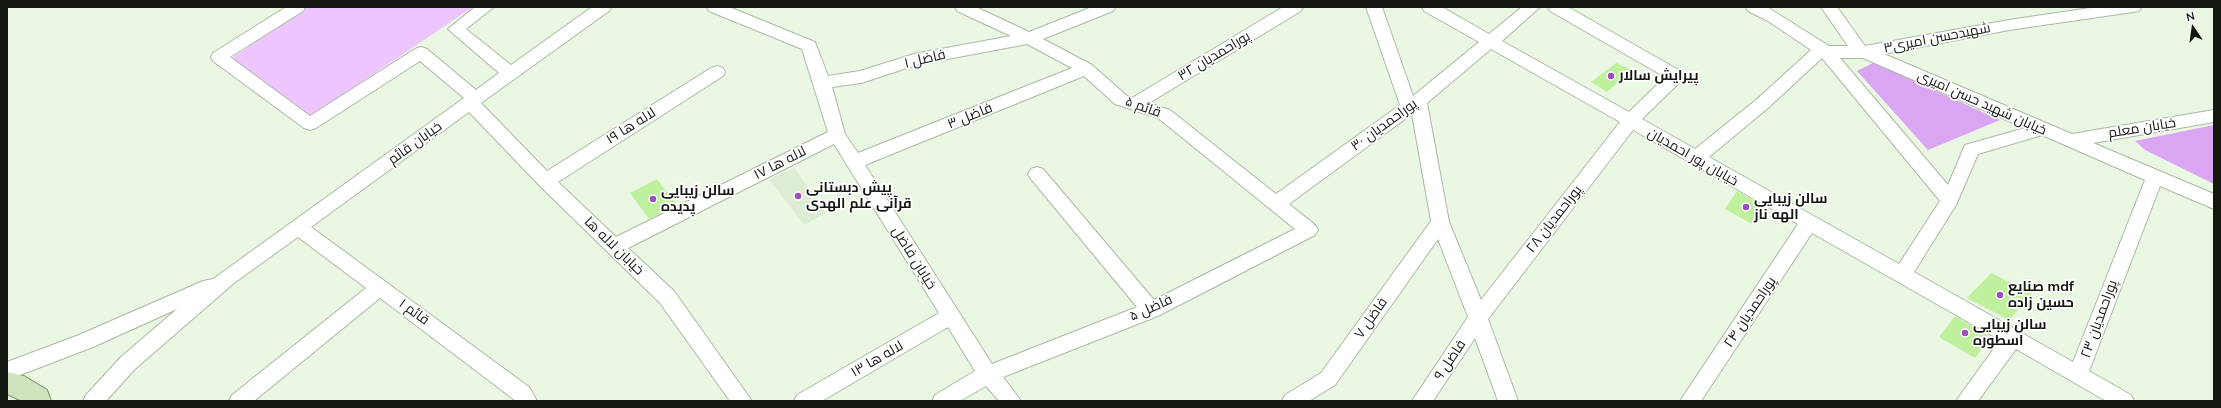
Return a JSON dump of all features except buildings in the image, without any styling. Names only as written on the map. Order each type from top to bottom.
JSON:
[{"type":"main road","points":[[7,383],[15,384],[38,398],[39,401]]},
{"type":"street","name":"خیابان لاله ها","points":[[297,7],[219,57],[310,124],[421,53],[473,101],[546,181],[615,246],[666,297],[742,401]]},
{"type":"street","points":[[486,7],[456,29],[511,74]]},
{"type":"street","name":"خیابان قائم","points":[[227,278],[603,7]]},
{"type":"street","name":"خیابان فاضل","points":[[715,7],[808,46],[822,83],[837,135],[988,374],[1010,401]]},
{"type":"street","name":"قائم ۵","points":[[962,7],[1029,38],[1086,69],[1121,100],[1164,114],[1274,204],[1309,230]]},
{"type":"street","name":"فاضل ۱","points":[[822,83],[862,77],[914,60],[1029,38],[1107,7]]},
{"type":"street","name":"پوراحمدیان ۳۲","points":[[1133,105],[1295,7]]},
{"type":"street","points":[[1374,7],[1413,104],[1440,222],[1478,318],[1508,401]]},
{"type":"street","name":"خیابان پور احمدیان","points":[[1430,7],[2078,375],[2116,399]]},
{"type":"street","name":"پوراحمدیان ۳۰","points":[[1274,204],[1413,104],[1532,7]]},
{"type":"street","name":"پوراحمدیان ۲۸","points":[[1478,318],[1630,121],[1676,76],[1556,7]]},
{"type":"street","points":[[1754,7],[1774,17],[1824,50],[1950,200]]},
{"type":"street","points":[[1829,7],[1863,52]]},
{"type":"street","name":"شهیدحسن امیری۳","points":[[1863,52],[2009,25],[2133,7]]},
{"type":"street","points":[[1696,158],[1762,104],[1824,50]]},
{"type":"street","name":"خیابان شهید حسن امیری","points":[[1824,50],[1863,52],[2214,202]]},
{"type":"street","name":"فاضل ۳","points":[[854,162],[1086,69]]},
{"type":"street","name":"لاله ها ۱۹","points":[[546,181],[717,72]]},
{"type":"street","name":"خیابان معلم","points":[[2069,141],[2214,116]]},
{"type":"street","points":[[1902,275],[1950,200],[1971,150],[2042,129]]},
{"type":"street","name":"لاله ها ۱۷","points":[[615,246],[837,135]]},
{"type":"street","points":[[1037,174],[1150,310]]},
{"type":"street","name":"پوراحمدیان ۲۳","points":[[2078,375],[2120,263],[2155,176]]},
{"type":"street","name":"فاضل ۷","points":[[1292,401],[1328,379],[1440,222]]},
{"type":"street","name":"پوراحمدیان ۲۴","points":[[1690,401],[1809,222]]},
{"type":"street","name":"قائم ۱","points":[[298,227],[522,393],[527,401]]},
{"type":"street","name":"فاضل ۵","points":[[942,401],[988,374],[1150,310],[1309,230]]},
{"type":"street","points":[[7,371],[86,341],[227,278]]},
{"type":"street","points":[[93,401],[128,364],[227,278]]},
{"type":"street","points":[[240,401],[380,287]]},
{"type":"street","name":"لاله ها ۱۳","points":[[804,401],[951,316]]},
{"type":"street","name":"فاضل ۹","points":[[1422,401],[1478,318]]},
{"type":"street","points":[[1966,401],[2013,338]]},
{"type":"shaded area","points":[[307,7],[473,7],[311,116],[232,58]]},
{"type":"shaded area","points":[[1873,63],[2000,120],[1928,150],[1857,71]]},
{"type":"shaded area","points":[[2214,125],[2214,184],[2145,150],[2135,141]]},
{"type":"shaded area","name":"پیش دبستانی قرآنی علم الهدی","points":[[794,168],[827,212],[804,225],[769,179]]},
{"type":"place","name":"پیرایش سالار","points":[[1611,76]]},
{"type":"place","name":"پیش دبستانی قرآنی علم الهدی","points":[[798,196]]},
{"type":"place","name":"سالن زیبایی پدیده","points":[[653,199]]},
{"type":"place","name":"سالن زیبایی الهه ناز","points":[[1746,207]]},
{"type":"place","name":"صنایع mdf حسین زاده","points":[[2000,295]]},
{"type":"place","name":"سالن زیبایی اسطوره","points":[[1965,333]]}]
